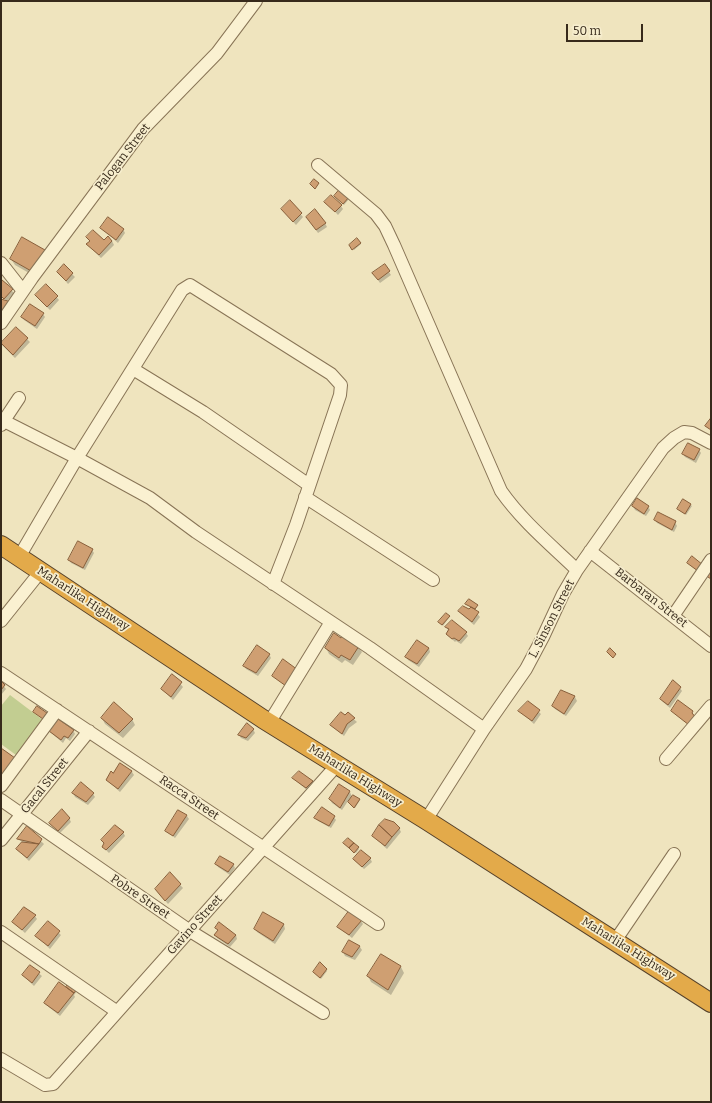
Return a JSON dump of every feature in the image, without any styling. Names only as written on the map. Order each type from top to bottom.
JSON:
[{"type":"highway","name":"Maharlika Highway","points":[[1,545],[269,723],[426,820],[711,1003]]},
{"type":"street","name":"Palogan Street","points":[[1,323],[143,129],[217,53],[256,1]]},
{"type":"street","points":[[318,165],[364,204],[383,223],[394,245],[501,491],[510,505],[527,523],[577,570]]},
{"type":"street","points":[[1,263],[23,291]]},
{"type":"street","points":[[19,556],[77,458],[182,290],[190,285],[332,374],[341,385],[340,395],[310,485],[273,584]]},
{"type":"street","points":[[133,369],[203,412],[310,485]]},
{"type":"street","points":[[19,398],[2,423],[77,458],[150,498],[484,729]]},
{"type":"street","name":"L. Sinson Street","points":[[426,820],[484,729],[529,663],[563,594],[577,570],[663,448],[674,438],[684,432],[692,433],[711,443]]},
{"type":"street","points":[[305,497],[433,580]]},
{"type":"street","name":"Barbaran Street","points":[[590,551],[711,646]]},
{"type":"street","points":[[673,616],[711,560]]},
{"type":"street","points":[[1,621],[41,571]]},
{"type":"street","points":[[269,723],[331,622]]},
{"type":"street","name":"Racca Street","points":[[1,673],[378,924]]},
{"type":"street","points":[[666,759],[711,706]]},
{"type":"street","points":[[1,786],[57,710]]},
{"type":"street","name":"Gacal Street","points":[[1,840],[89,731]]},
{"type":"street","name":"Gavino Street","points":[[1,1059],[45,1085],[52,1084],[337,765]]},
{"type":"street","name":"Pobre Street","points":[[1,800],[190,930],[323,1013]]},
{"type":"street","points":[[615,941],[674,854]]},
{"type":"street","points":[[1,932],[116,1012]]},
{"type":"green space","points":[[10,695],[43,720],[16,755],[1,744],[1,706]]},
{"type":"building","points":[[314,179],[319,183],[315,189],[310,184]]},
{"type":"building","points":[[340,189],[349,197],[343,204],[334,196]]},
{"type":"building","points":[[331,195],[342,205],[335,212],[324,202]]},
{"type":"building","points":[[290,200],[302,213],[293,222],[281,209]]},
{"type":"building","points":[[315,209],[326,223],[316,230],[306,217]]},
{"type":"building","points":[[108,217],[124,229],[116,240],[100,228]]},
{"type":"building","points":[[93,230],[104,240],[108,236],[112,241],[99,255],[86,244],[90,241],[86,237]]},
{"type":"building","points":[[22,237],[45,250],[33,272],[10,259]]},
{"type":"building","points":[[357,238],[361,243],[352,250],[349,245]]},
{"type":"building","points":[[64,264],[73,273],[66,281],[57,272]]},
{"type":"building","points":[[385,264],[390,271],[378,280],[372,273]]},
{"type":"building","points":[[2,280],[13,289],[4,299],[1,296]]},
{"type":"building","points":[[46,284],[58,296],[47,307],[35,295]]},
{"type":"building","points":[[1,299],[11,302],[1,315]]},
{"type":"building","points":[[30,304],[44,313],[35,326],[21,317]]},
{"type":"building","points":[[16,327],[28,338],[13,355],[1,343]]},
{"type":"building","points":[[711,418],[711,430],[705,426]]},
{"type":"building","points":[[688,443],[700,449],[694,460],[682,454]]},
{"type":"building","points":[[637,498],[649,506],[644,514],[632,506]]},
{"type":"building","points":[[683,499],[691,504],[685,514],[677,509]]},
{"type":"building","points":[[658,512],[676,521],[672,530],[654,520]]},
{"type":"building","points":[[78,541],[93,549],[83,568],[68,560]]},
{"type":"building","points":[[692,556],[703,565],[698,571],[687,563]]},
{"type":"building","points":[[711,567],[711,579],[705,575]]},
{"type":"building","points":[[469,599],[478,605],[475,609],[465,604]]},
{"type":"building","points":[[463,606],[469,609],[471,607],[479,612],[472,622],[458,611]]},
{"type":"building","points":[[446,613],[450,616],[442,625],[438,622]]},
{"type":"building","points":[[452,620],[467,632],[459,641],[454,638],[452,639],[446,634],[449,629],[445,627]]},
{"type":"building","points":[[334,633],[341,638],[342,634],[359,646],[350,660],[341,655],[339,658],[325,648]]},
{"type":"building","points":[[417,640],[429,648],[417,664],[405,657]]},
{"type":"building","points":[[257,645],[270,654],[256,673],[243,666]]},
{"type":"building","points":[[610,648],[616,654],[613,658],[607,652]]},
{"type":"building","points":[[283,659],[298,670],[286,686],[272,676]]},
{"type":"building","points":[[172,674],[182,682],[171,697],[161,689]]},
{"type":"building","points":[[673,680],[681,687],[668,705],[660,699]]},
{"type":"building","points":[[1,681],[5,685],[1,690]]},
{"type":"building","points":[[561,690],[575,696],[564,714],[552,706]]},
{"type":"building","points":[[678,700],[693,711],[692,713],[696,718],[689,725],[671,711]]},
{"type":"building","points":[[528,701],[540,710],[532,721],[518,711]]},
{"type":"building","points":[[114,702],[133,719],[119,733],[101,718]]},
{"type":"building","points":[[37,706],[47,713],[43,719],[33,712]]},
{"type":"building","points":[[341,712],[345,715],[348,712],[355,718],[347,724],[342,734],[330,725]]},
{"type":"building","points":[[58,719],[74,730],[68,738],[64,736],[61,740],[49,731]]},
{"type":"building","points":[[247,723],[254,729],[246,738],[238,735]]},
{"type":"building","points":[[1,748],[15,758],[1,777]]},
{"type":"building","points":[[120,763],[132,771],[118,789],[106,780],[111,771],[113,773]]},
{"type":"building","points":[[299,771],[313,781],[306,788],[292,778]]},
{"type":"building","points":[[81,782],[94,793],[86,802],[72,793]]},
{"type":"building","points":[[339,784],[350,791],[340,808],[329,799]]},
{"type":"building","points":[[353,795],[360,799],[354,808],[348,802]]},
{"type":"building","points":[[322,807],[335,816],[329,826],[314,818]]},
{"type":"building","points":[[62,809],[70,818],[58,831],[49,823]]},
{"type":"building","points":[[178,810],[187,815],[173,836],[165,831]]},
{"type":"building","points":[[385,819],[394,822],[400,828],[392,837],[379,825]]},
{"type":"building","points":[[115,825],[124,832],[106,850],[102,847],[104,843],[101,840]]},
{"type":"building","points":[[379,825],[392,837],[385,846],[372,836]]},
{"type":"building","points":[[27,826],[42,839],[39,844],[17,839]]},
{"type":"building","points":[[348,838],[354,843],[349,848],[343,843]]},
{"type":"building","points":[[22,842],[39,844],[27,858],[16,849]]},
{"type":"building","points":[[354,843],[359,847],[354,853],[349,848]]},
{"type":"building","points":[[361,850],[371,858],[362,867],[353,859]]},
{"type":"building","points":[[220,856],[234,864],[228,872],[215,864]]},
{"type":"building","points":[[170,872],[181,884],[165,901],[155,889]]},
{"type":"building","points":[[24,907],[36,915],[22,930],[12,922]]},
{"type":"building","points":[[349,911],[362,920],[349,935],[337,927]]},
{"type":"building","points":[[263,912],[284,924],[273,941],[254,929]]},
{"type":"building","points":[[48,921],[60,931],[48,946],[35,936]]},
{"type":"building","points":[[219,922],[236,935],[228,944],[214,935],[218,930],[215,928]]},
{"type":"building","points":[[349,940],[360,946],[352,957],[342,952]]},
{"type":"building","points":[[381,954],[401,966],[388,990],[367,976]]},
{"type":"building","points":[[320,962],[327,969],[320,978],[313,972]]},
{"type":"building","points":[[30,965],[40,972],[32,983],[22,975]]},
{"type":"building","points":[[59,982],[74,993],[58,1013],[44,1003]]},
{"type":"building","points":[[69,983],[78,988],[74,993],[66,987]]}]
